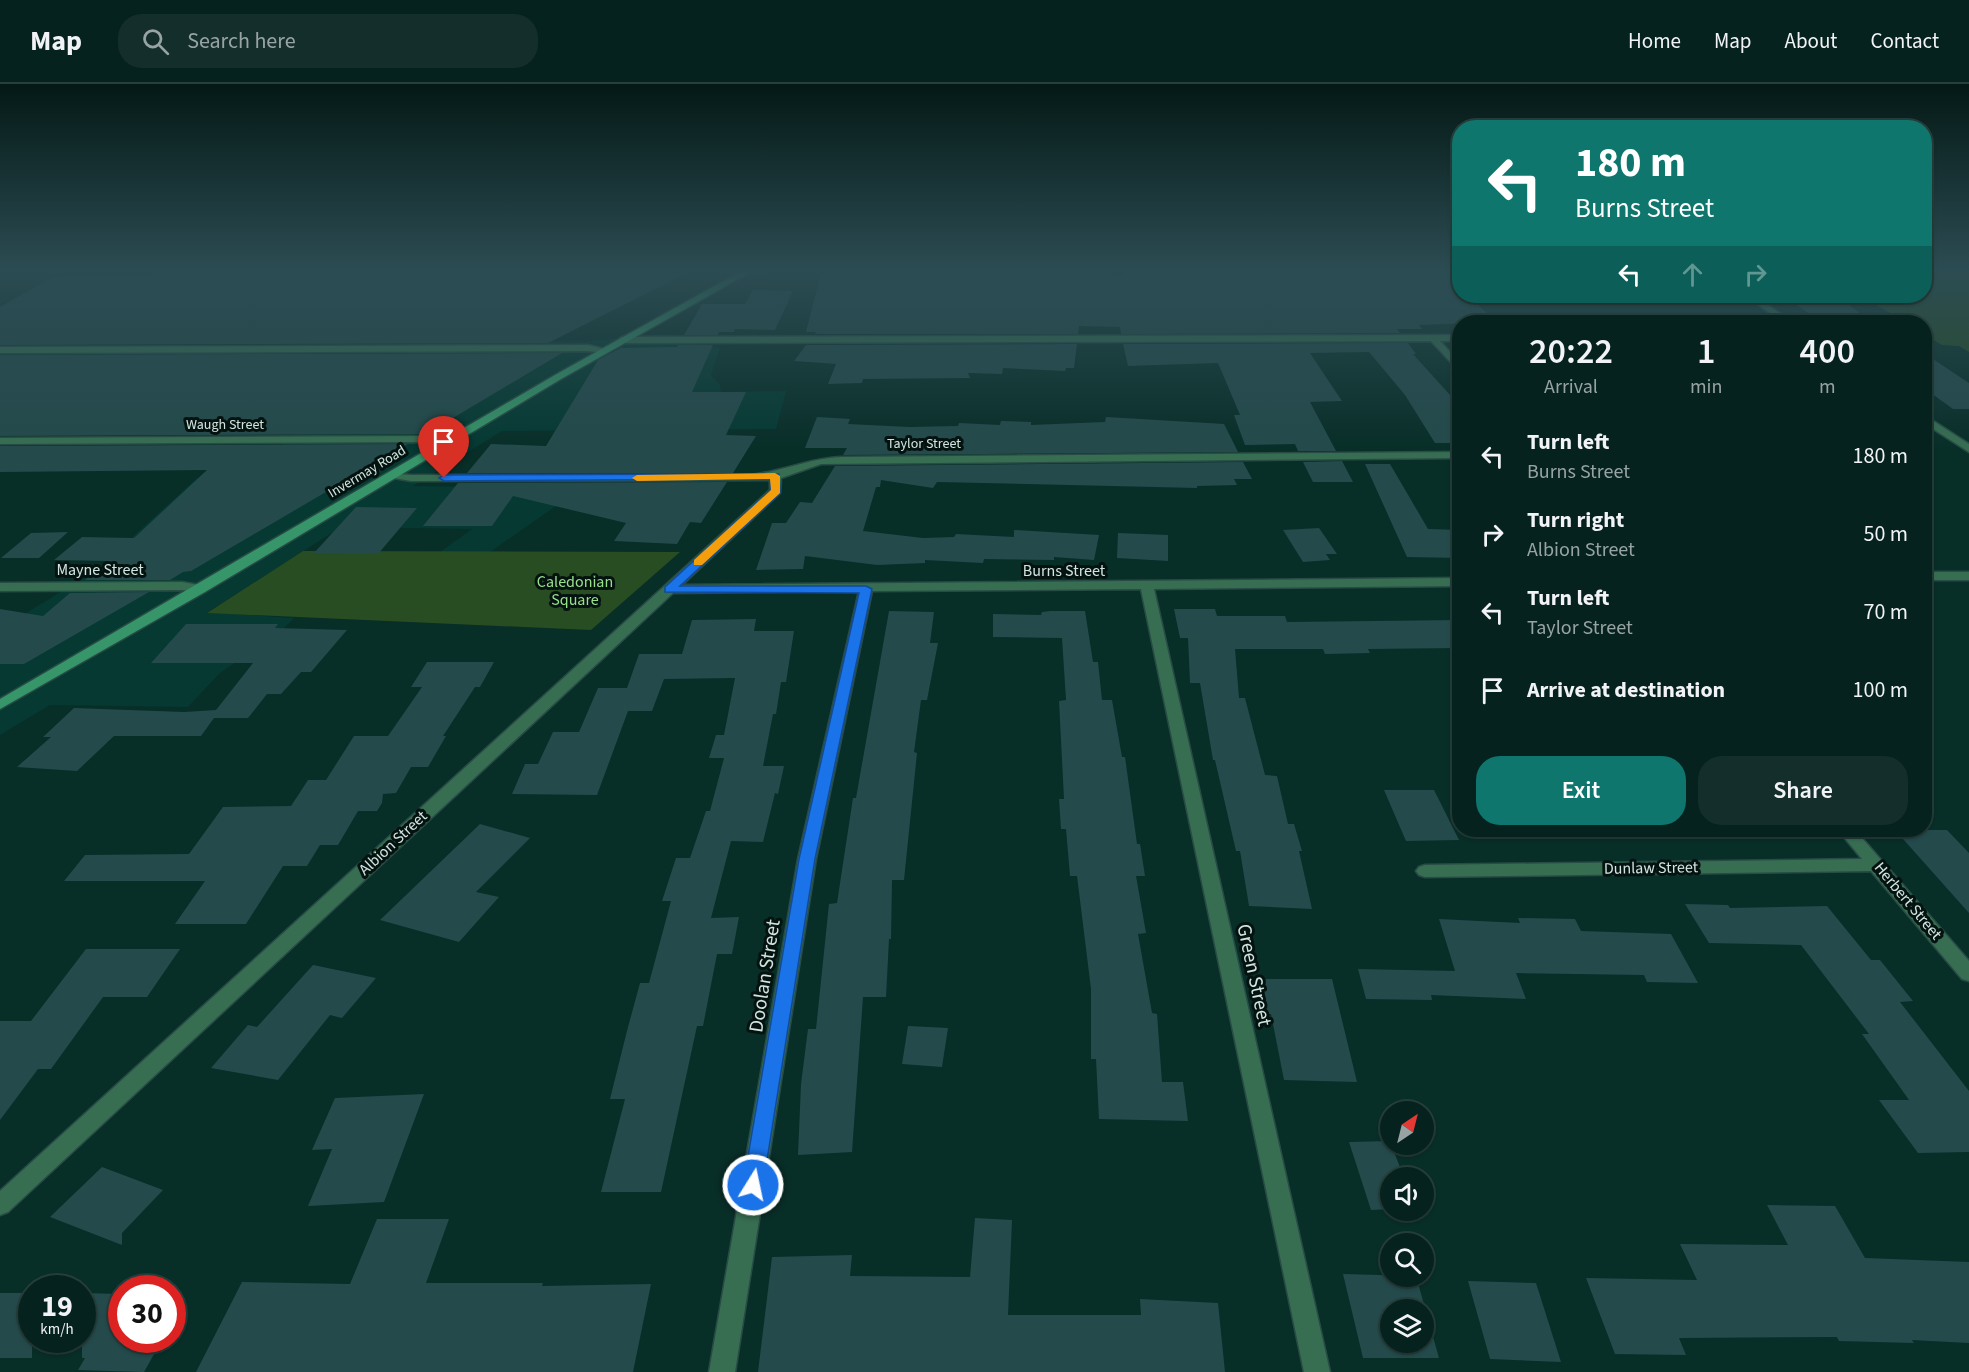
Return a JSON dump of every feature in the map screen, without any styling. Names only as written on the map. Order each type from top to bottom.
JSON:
[{"type":"main road","name":"Invermay Road","points":[[0,705],[200,590],[642,329]]},
{"type":"street","points":[[1433,338],[1452,360]]},
{"type":"street","points":[[622,340],[1452,338]]},
{"type":"street","points":[[0,350],[588,348],[604,350]]},
{"type":"street","points":[[1932,423],[1969,449]]},
{"type":"street","points":[[1932,433],[1946,433]]},
{"type":"street","name":"Waugh Street","points":[[0,441],[434,439],[450,441]]},
{"type":"street","name":"Taylor Street","points":[[392,475],[411,478],[775,476],[812,463],[842,460],[1452,455]]},
{"type":"street","name":"Albion Street","points":[[0,1204],[776,491],[775,476]]},
{"type":"street","points":[[1932,576],[1969,576]]},
{"type":"street","name":"Burns Street","points":[[669,589],[1147,587],[1452,582]]},
{"type":"street","name":"Mayne Street","points":[[0,587],[182,586],[200,590]]},
{"type":"street","name":"Green Street","points":[[1147,587],[1317,1372]]},
{"type":"street","name":"Doolan Street","points":[[722,1372],[807,859],[866,589]]},
{"type":"street","name":"Herbert Street","points":[[1852,837],[1969,974]]},
{"type":"street","name":"Dunlaw Street","points":[[1425,871],[1877,865]]},
{"type":"shaded area","points":[[668,334],[720,348],[711,375],[720,385],[721,392],[786,391],[776,429],[502,431],[413,486],[582,488],[490,552],[440,552],[472,529],[341,527],[208,612],[294,618],[269,643],[254,649],[219,674],[188,707],[50,705],[0,735],[0,629],[95,571],[197,478],[249,478],[329,399],[428,341],[588,341]]},
{"type":"green space","points":[[1932,329],[1969,329],[1969,352],[1959,346],[1942,345],[1932,339]]},
{"type":"green space","name":"Caledonian Square","points":[[303,551],[680,552],[591,630],[207,613]]},
{"type":"building","points":[[0,329],[576,329],[548,343],[0,345]]},
{"type":"building","points":[[687,329],[735,329],[734,332],[719,332],[718,335],[684,335]]},
{"type":"building","points":[[807,329],[1079,329],[1078,334],[815,334],[816,332],[806,332]]},
{"type":"building","points":[[1120,329],[1397,329],[1400,333],[1121,334]]},
{"type":"building","points":[[1408,343],[1416,354],[1413,354],[1452,397],[1452,443],[1435,443],[1405,395],[1369,352],[1310,353],[1342,401],[1310,402],[1336,451],[1298,451],[1295,444],[1245,445],[1234,415],[1240,415],[1218,363],[1128,366],[1123,344]]},
{"type":"building","points":[[1077,344],[1074,368],[1066,368],[1065,371],[1003,368],[1002,374],[968,373],[970,378],[863,379],[862,383],[828,384],[836,364],[794,361],[806,345]]},
{"type":"building","points":[[678,345],[713,345],[692,392],[746,392],[726,435],[756,436],[733,473],[467,473],[491,444],[546,446],[598,360],[621,348],[677,347]]},
{"type":"building","points":[[562,353],[426,434],[0,436],[0,355]]},
{"type":"building","points":[[1932,358],[1969,383],[1969,409],[1953,409],[1932,394]]},
{"type":"building","points":[[817,417],[850,419],[848,424],[909,427],[958,426],[959,423],[1000,425],[1001,421],[1031,422],[1031,425],[1105,422],[1106,417],[1224,424],[1238,452],[843,455],[847,448],[805,448]]},
{"type":"building","points":[[408,444],[191,571],[183,572],[170,580],[85,580],[108,561],[54,560],[82,537],[134,538],[207,470],[0,472],[0,446]]},
{"type":"building","points":[[1342,461],[1353,482],[1313,482],[1303,462]]},
{"type":"building","points":[[1243,462],[1252,479],[1234,479],[1237,485],[1197,486],[1197,488],[937,482],[933,488],[881,480],[880,487],[876,487],[863,531],[923,538],[954,537],[956,534],[1014,537],[1014,530],[1099,535],[1094,560],[1054,557],[1054,560],[984,559],[983,563],[925,560],[925,563],[877,565],[805,556],[803,569],[756,570],[772,523],[786,523],[800,502],[812,503],[835,466]]},
{"type":"building","points":[[1365,464],[1390,464],[1428,529],[1452,530],[1452,558],[1407,557]]},
{"type":"building","points":[[727,482],[701,523],[690,522],[677,544],[614,541],[626,523],[513,496],[492,526],[423,526],[458,483]]},
{"type":"building","points":[[356,507],[417,508],[378,554],[314,553]]},
{"type":"building","points":[[1319,528],[1337,554],[1326,554],[1330,560],[1303,562],[1283,530]]},
{"type":"building","points":[[68,532],[39,558],[1,558],[31,533]]},
{"type":"building","points":[[1118,533],[1168,535],[1168,561],[1117,558]]},
{"type":"building","points":[[149,592],[24,664],[0,664],[0,609],[43,616],[70,593]]},
{"type":"building","points":[[1174,609],[1215,609],[1217,616],[1285,616],[1287,622],[1452,620],[1452,648],[1368,649],[1370,653],[1325,654],[1323,649],[1235,649],[1239,698],[1245,698],[1265,775],[1277,776],[1288,824],[1294,824],[1302,851],[1299,851],[1312,909],[1249,906],[1240,851],[1236,851],[1215,760],[1213,760],[1200,683],[1190,683],[1188,638],[1180,638]]},
{"type":"building","points":[[889,611],[934,612],[930,643],[938,643],[927,700],[921,700],[914,752],[917,753],[904,880],[892,880],[891,939],[889,939],[886,997],[863,997],[852,1152],[798,1155],[801,1084],[808,1029],[816,1029],[829,904],[837,903],[853,798],[856,798]]},
{"type":"building","points":[[1085,611],[1093,662],[1098,662],[1102,700],[1112,700],[1122,757],[1125,757],[1137,844],[1140,844],[1145,876],[1136,876],[1146,933],[1138,934],[1152,1013],[1157,1014],[1162,1082],[1183,1082],[1188,1121],[1099,1119],[1096,1059],[1091,1059],[1091,989],[1077,876],[1070,876],[1066,829],[1061,829],[1059,799],[1064,799],[1059,701],[1066,700],[1062,638],[993,637],[993,614],[1041,615],[1042,612]]},
{"type":"building","points":[[756,619],[754,631],[794,631],[786,682],[781,682],[776,714],[773,714],[763,766],[784,766],[778,794],[775,793],[763,842],[731,841],[711,918],[739,917],[732,954],[717,954],[703,1026],[697,1026],[661,1192],[601,1192],[625,1099],[610,1099],[628,1027],[640,983],[649,983],[671,901],[662,901],[676,858],[690,858],[706,811],[710,811],[724,758],[709,758],[716,735],[724,735],[735,678],[664,679],[652,711],[628,711],[597,795],[512,794],[525,764],[538,764],[553,732],[579,732],[598,688],[627,688],[639,654],[682,654],[692,620]]},
{"type":"building","points":[[186,624],[278,624],[275,628],[347,630],[311,672],[301,672],[281,694],[267,694],[248,718],[214,718],[201,736],[114,736],[77,771],[17,767],[51,737],[43,737],[74,708],[184,712],[216,710],[253,663],[151,663]]},
{"type":"building","points":[[427,662],[494,662],[480,687],[475,687],[443,736],[446,736],[428,767],[411,767],[396,793],[383,794],[382,803],[377,811],[358,811],[338,845],[320,845],[307,866],[283,866],[246,924],[175,924],[205,881],[64,881],[85,855],[189,854],[223,807],[291,806],[308,780],[326,780],[354,736],[388,736],[422,687],[411,687]]},
{"type":"building","points":[[1384,790],[1434,790],[1452,826],[1452,837],[1458,837],[1459,840],[1406,841]]},
{"type":"building","points":[[480,824],[530,838],[476,892],[499,897],[459,942],[380,920]]},
{"type":"building","points":[[1932,830],[1947,830],[1969,853],[1969,913],[1901,837],[1932,837]]},
{"type":"building","points":[[1685,904],[1728,905],[1730,908],[1827,906],[1871,960],[1880,960],[1913,1001],[1900,1002],[1969,1091],[1969,1152],[1918,1153],[1879,1100],[1909,1100],[1862,1034],[1869,1034],[1801,945],[1709,943]]},
{"type":"building","points":[[1518,918],[1575,919],[1581,931],[1671,934],[1698,983],[1647,982],[1644,975],[1516,973],[1526,999],[1431,995],[1432,1000],[1366,999],[1358,969],[1455,971],[1439,919],[1520,923]]},
{"type":"building","points":[[86,949],[180,949],[147,997],[103,997],[51,1069],[38,1069],[0,1120],[0,1021],[31,1021]]},
{"type":"building","points":[[313,965],[376,978],[342,1018],[330,1015],[278,1080],[211,1068],[248,1025],[257,1027]]},
{"type":"building","points":[[1257,979],[1332,979],[1357,1082],[1284,1080],[1271,1014],[1264,1014]]},
{"type":"building","points":[[908,1026],[948,1028],[942,1067],[902,1064]]},
{"type":"building","points":[[424,1094],[384,1202],[308,1206],[332,1149],[312,1150],[335,1098]]},
{"type":"building","points":[[1380,1141],[1380,1155],[1395,1155],[1400,1167],[1380,1167],[1380,1210],[1371,1210],[1349,1142]]},
{"type":"building","points":[[102,1167],[163,1190],[122,1233],[122,1245],[50,1217]]},
{"type":"building","points":[[1767,1205],[1835,1206],[1865,1258],[1969,1262],[1969,1343],[1912,1340],[1914,1343],[1839,1341],[1837,1337],[1679,1338],[1686,1355],[1615,1354],[1586,1278],[1697,1280],[1680,1244],[1788,1245]]},
{"type":"building","points":[[975,1218],[1012,1220],[1008,1315],[1141,1315],[1140,1299],[1218,1303],[1225,1372],[758,1372],[772,1257],[852,1255],[850,1276],[970,1277]]},
{"type":"building","points":[[377,1219],[449,1219],[426,1283],[543,1283],[542,1286],[651,1284],[633,1372],[196,1372],[242,1282],[350,1284]]},
{"type":"building","points":[[1343,1274],[1380,1275],[1380,1287],[1419,1287],[1422,1299],[1380,1299],[1380,1353],[1434,1353],[1434,1340],[1439,1358],[1363,1358]]},
{"type":"building","points":[[1468,1281],[1536,1283],[1561,1362],[1490,1359]]},
{"type":"building","points":[[0,1293],[18,1293],[18,1353],[32,1353],[32,1358],[0,1358]]},
{"type":"building","points":[[96,1293],[108,1294],[108,1353],[155,1353],[144,1372],[78,1370],[85,1358],[82,1358],[82,1353],[96,1353]]},
{"type":"slow traffic","points":[[637,478],[775,476],[776,491],[698,563]]},
{"type":"route","points":[[444,478],[749,478],[775,476],[776,491],[669,589],[866,589],[807,859],[753,1185]]}]
